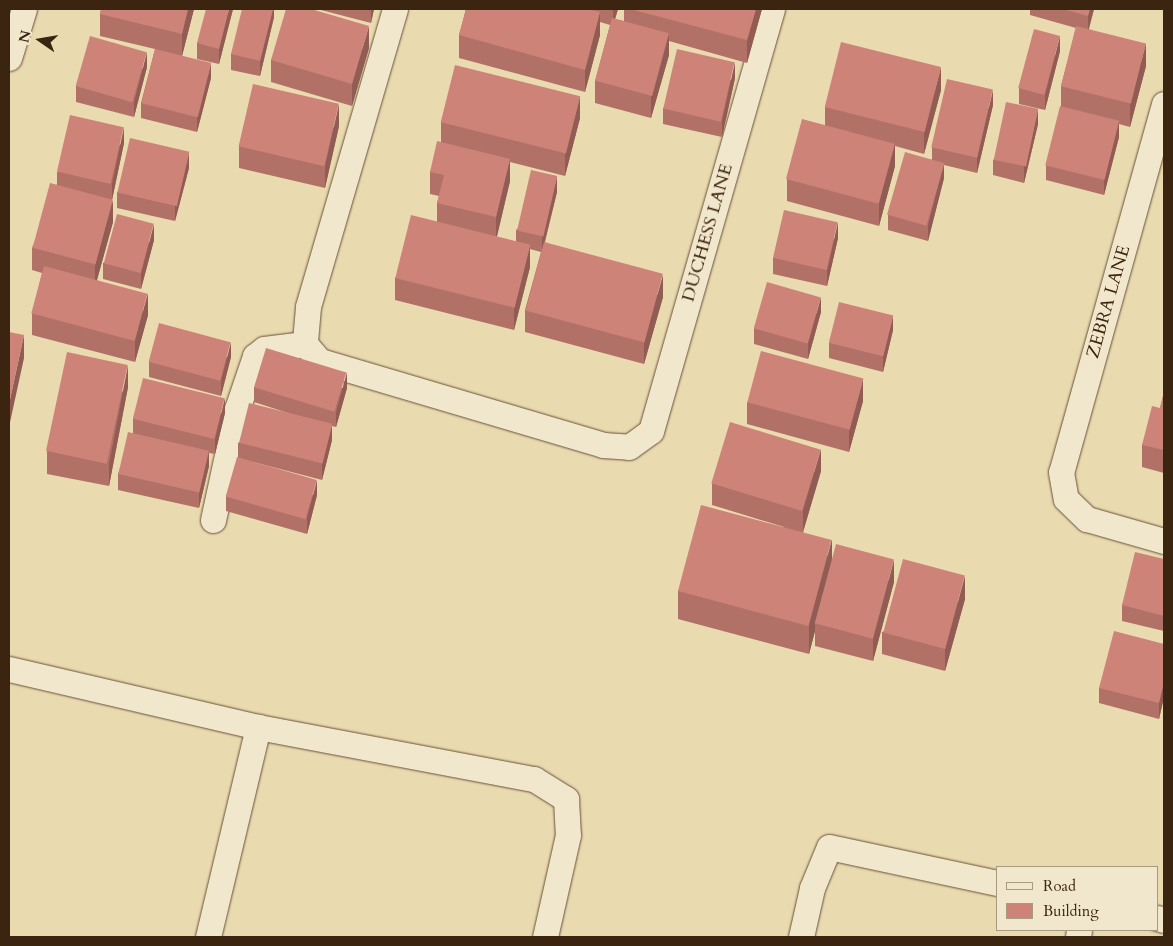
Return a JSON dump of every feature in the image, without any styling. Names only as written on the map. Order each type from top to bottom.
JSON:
[{"type":"street","points":[[9,58],[24,9]]},
{"type":"street","points":[[213,520],[237,409],[255,356],[264,349],[305,344],[308,307],[395,9]]},
{"type":"street","name":"DUCHESS LANE","points":[[305,344],[320,361],[603,445],[629,447],[651,431],[772,9]]},
{"type":"street","name":"ZEBRA LANE","points":[[1164,110],[1061,472],[1066,499],[1087,519],[1164,541]]},
{"type":"street","points":[[9,669],[258,727],[534,779],[566,799],[568,835],[545,937]]},
{"type":"street","points":[[208,937],[258,727]]},
{"type":"street","points":[[801,937],[812,888],[830,847],[996,883]]},
{"type":"building","points":[[101,9],[188,9],[182,34],[100,14]]},
{"type":"building","points":[[206,9],[229,9],[219,49],[197,43]]},
{"type":"building","points":[[242,9],[273,9],[260,61],[231,54]]},
{"type":"building","points":[[286,9],[311,9],[369,26],[352,84],[271,60]]},
{"type":"building","points":[[466,9],[587,9],[600,12],[585,70],[459,35]]},
{"type":"building","points":[[630,9],[756,9],[747,40]]},
{"type":"building","points":[[1063,9],[1090,9],[1088,16]]},
{"type":"building","points":[[612,18],[669,33],[652,96],[595,81]]},
{"type":"building","points":[[1076,26],[1146,43],[1131,104],[1061,86]]},
{"type":"building","points":[[1034,29],[1060,36],[1044,95],[1018,88]]},
{"type":"building","points":[[90,36],[147,52],[132,102],[76,86]]},
{"type":"building","points":[[841,42],[941,67],[925,132],[825,107]]},
{"type":"building","points":[[155,49],[211,63],[198,117],[141,103]]},
{"type":"building","points":[[677,49],[734,62],[721,122],[663,108]]},
{"type":"building","points":[[455,65],[580,96],[566,153],[441,122]]},
{"type":"building","points":[[947,79],[993,90],[977,158],[931,147]]},
{"type":"building","points":[[253,84],[339,104],[324,166],[239,146]]},
{"type":"building","points":[[1006,102],[1038,109],[1026,167],[994,160]]},
{"type":"building","points":[[1060,106],[1119,121],[1104,180],[1045,165]]},
{"type":"building","points":[[70,115],[124,127],[111,184],[57,172]]},
{"type":"building","points":[[802,119],[895,144],[879,204],[786,179]]},
{"type":"building","points":[[130,138],[189,152],[177,206],[117,193]]},
{"type":"building","points":[[437,141],[510,159],[496,217],[437,203],[444,175],[430,172]]},
{"type":"building","points":[[905,152],[944,163],[926,226],[887,214]]},
{"type":"building","points":[[531,170],[557,176],[543,236],[517,230]]},
{"type":"building","points":[[50,183],[113,200],[95,265],[33,248]]},
{"type":"building","points":[[784,210],[838,222],[827,270],[773,258]]},
{"type":"building","points":[[117,214],[154,224],[141,273],[104,263]]},
{"type":"building","points":[[411,215],[530,245],[515,308],[395,278]]},
{"type":"building","points":[[544,242],[663,274],[644,342],[526,311]]},
{"type":"building","points":[[44,266],[147,294],[135,341],[31,313]]},
{"type":"building","points":[[767,282],[821,297],[808,344],[754,328]]},
{"type":"building","points":[[839,302],[893,316],[883,356],[829,343]]},
{"type":"building","points":[[159,323],[230,342],[220,381],[149,362]]},
{"type":"building","points":[[9,332],[24,335],[9,404]]},
{"type":"building","points":[[266,348],[346,373],[334,412],[254,387]]},
{"type":"building","points":[[761,351],[863,378],[850,430],[747,402]]},
{"type":"building","points":[[67,352],[128,365],[107,464],[46,451]]},
{"type":"building","points":[[143,378],[225,398],[214,439],[133,419]]},
{"type":"building","points":[[1164,392],[1164,450],[1142,445],[1152,406],[1160,408]]},
{"type":"building","points":[[249,403],[332,424],[323,464],[239,443]]},
{"type":"building","points":[[730,422],[821,450],[802,511],[711,483]]},
{"type":"building","points":[[128,432],[209,451],[199,493],[118,474]]},
{"type":"building","points":[[237,457],[317,480],[305,519],[226,496]]},
{"type":"building","points":[[701,505],[831,540],[808,626],[678,591]]},
{"type":"building","points":[[836,544],[894,560],[873,639],[815,623]]},
{"type":"building","points":[[1135,552],[1164,559],[1164,616],[1122,605]]},
{"type":"building","points":[[903,559],[965,576],[945,649],[883,632]]},
{"type":"building","points":[[1114,631],[1164,644],[1164,682],[1159,703],[1099,688]]}]
